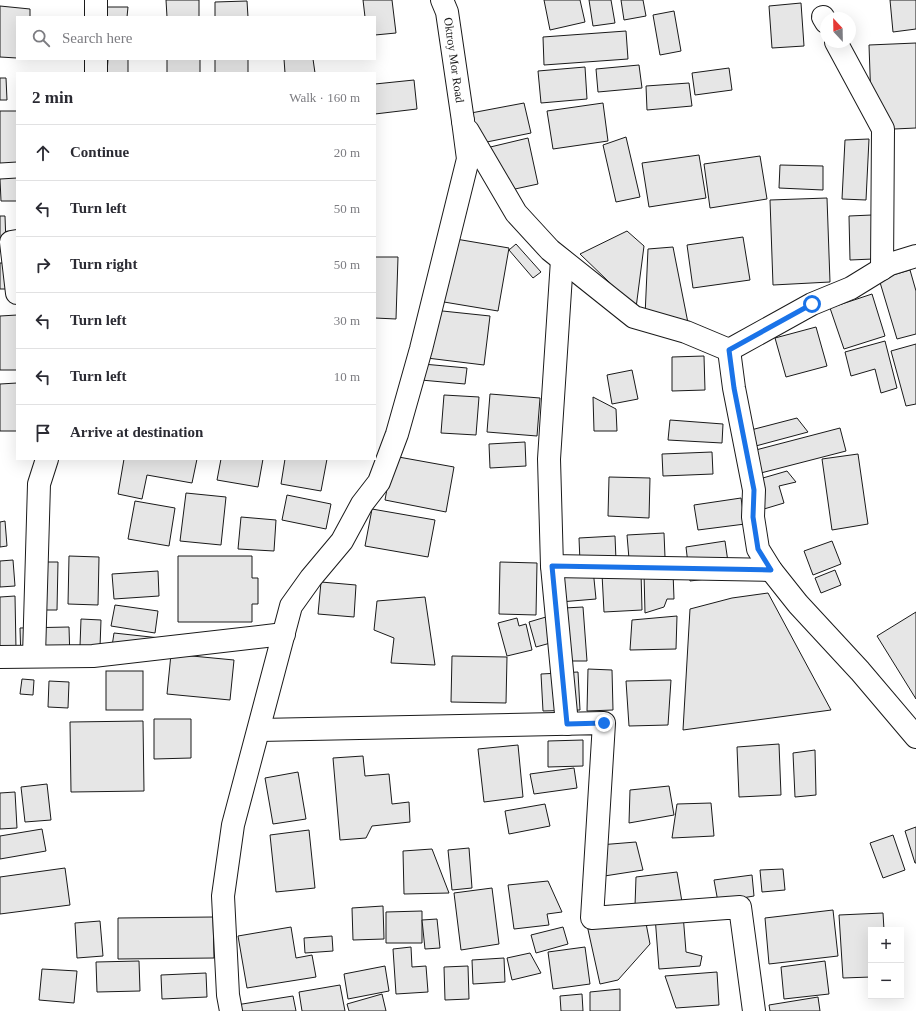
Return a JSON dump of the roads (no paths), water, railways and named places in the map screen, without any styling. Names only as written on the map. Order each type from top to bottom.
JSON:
[{"type":"street","points":[[96,0],[96,16]]},
{"type":"street","name":"Oktroy Mor Road","points":[[231,1011],[228,995],[223,896],[233,825],[284,634],[292,606],[311,578],[342,541],[362,504],[379,482],[397,434],[421,349],[468,159],[448,12],[442,0]]},
{"type":"street","points":[[839,48],[883,130],[882,269]]},
{"type":"street","points":[[96,60],[96,72]]},
{"type":"street","points":[[463,121],[516,213],[550,250],[634,317],[686,332],[729,350]]},
{"type":"street","points":[[16,241],[11,242],[16,284]]},
{"type":"street","points":[[729,350],[812,304],[851,288],[890,264],[916,256]]},
{"type":"street","points":[[562,260],[549,458],[552,566],[567,724]]},
{"type":"street","points":[[0,298],[16,298]]},
{"type":"street","points":[[729,350],[734,388],[754,490],[753,517],[758,549],[771,570],[803,609],[860,671],[916,737]]},
{"type":"street","points":[[34,656],[39,484],[47,460]]},
{"type":"street","points":[[552,566],[771,570]]},
{"type":"street","points":[[0,657],[93,656],[284,634]]},
{"type":"street","points":[[258,730],[604,723],[592,918],[740,907],[754,1011]]}]
